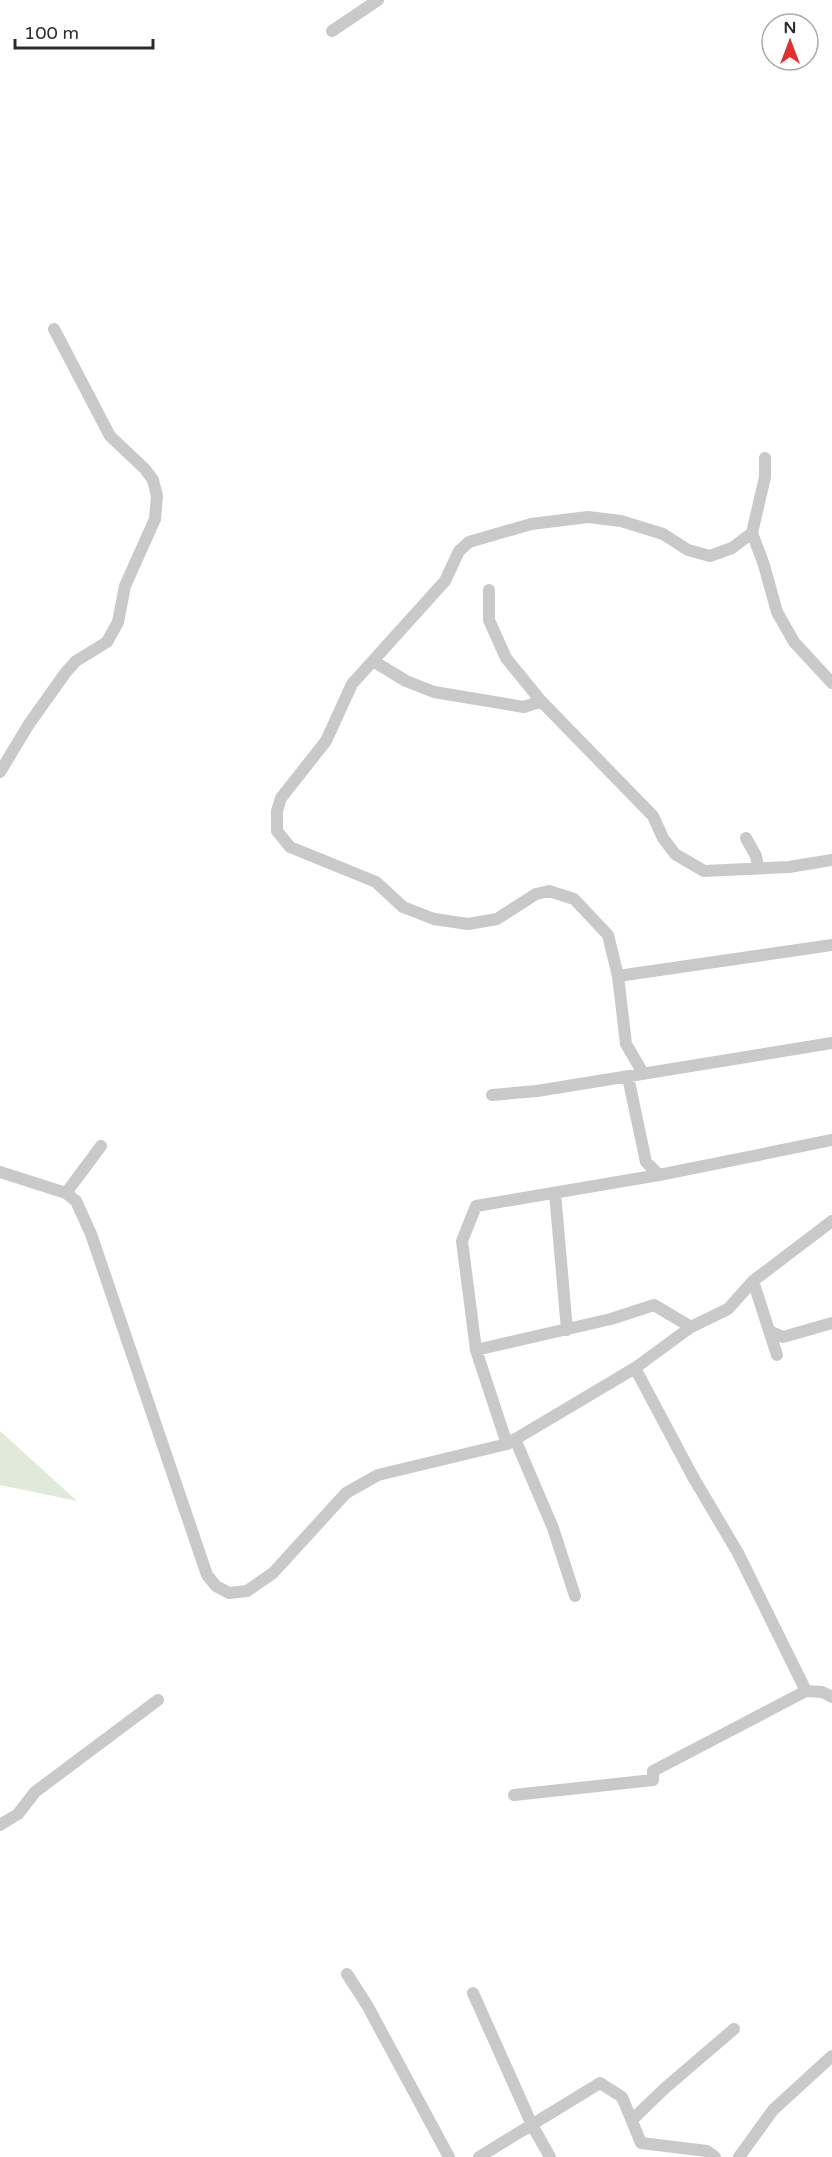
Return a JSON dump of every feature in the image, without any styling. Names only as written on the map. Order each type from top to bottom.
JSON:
[{"type":"street","points":[[332,32],[378,0]]},
{"type":"street","points":[[0,772],[29,724],[66,672],[76,661],[107,642],[118,622],[125,586],[155,519],[157,496],[153,480],[145,469],[110,436],[54,329]]},
{"type":"street","points":[[765,458],[765,477],[752,533],[777,612],[794,642],[832,683]]},
{"type":"street","points":[[643,1072],[626,1044],[618,976],[608,935],[574,899],[549,891],[537,894],[497,919],[468,924],[434,919],[403,908],[376,882],[290,847],[277,831],[277,811],[281,798],[326,741],[352,684],[445,581],[459,551],[469,542],[531,524],[588,517],[621,521],[663,534],[688,550],[710,556],[732,548],[752,533]]},
{"type":"street","points":[[489,590],[489,620],[506,658],[541,701],[653,816],[663,838],[675,854],[704,871],[789,867],[832,860]]},
{"type":"street","points":[[373,661],[406,681],[434,692],[524,707],[541,701]]},
{"type":"street","points":[[746,838],[756,856],[758,867]]},
{"type":"street","points":[[618,976],[832,945]]},
{"type":"street","points":[[492,1095],[537,1091],[832,1043]]},
{"type":"street","points":[[628,1077],[646,1162],[659,1175]]},
{"type":"street","points":[[575,1596],[553,1528],[511,1441],[476,1350],[462,1241],[476,1206],[659,1175],[832,1140]]},
{"type":"street","points":[[66,1193],[101,1146]]},
{"type":"street","points":[[0,1172],[66,1193],[76,1201],[91,1234],[207,1575],[216,1586],[229,1593],[247,1591],[273,1573],[346,1493],[378,1475],[511,1441],[635,1368],[691,1327],[728,1309],[753,1281],[832,1221]]},
{"type":"street","points":[[555,1193],[567,1329]]},
{"type":"street","points":[[753,1281],[777,1355]]},
{"type":"street","points":[[476,1350],[611,1320],[654,1305],[691,1327]]},
{"type":"street","points":[[770,1332],[783,1337],[832,1323]]},
{"type":"street","points":[[635,1368],[693,1477],[738,1553],[806,1691]]},
{"type":"street","points":[[514,1795],[653,1780],[653,1771],[806,1691],[822,1692],[832,1697]]},
{"type":"street","points":[[0,1825],[18,1814],[35,1792],[158,1700]]},
{"type":"street","points":[[347,1974],[368,2005],[449,2157]]},
{"type":"street","points":[[473,1993],[531,2125],[550,2157]]},
{"type":"street","points":[[632,2120],[664,2089],[734,2029]]},
{"type":"street","points":[[739,2157],[773,2110],[832,2056]]},
{"type":"street","points":[[479,2157],[600,2084],[622,2097],[641,2144],[707,2151],[716,2157]]},
{"type":"green space","points":[[0,1431],[77,1501],[0,1485]]}]
